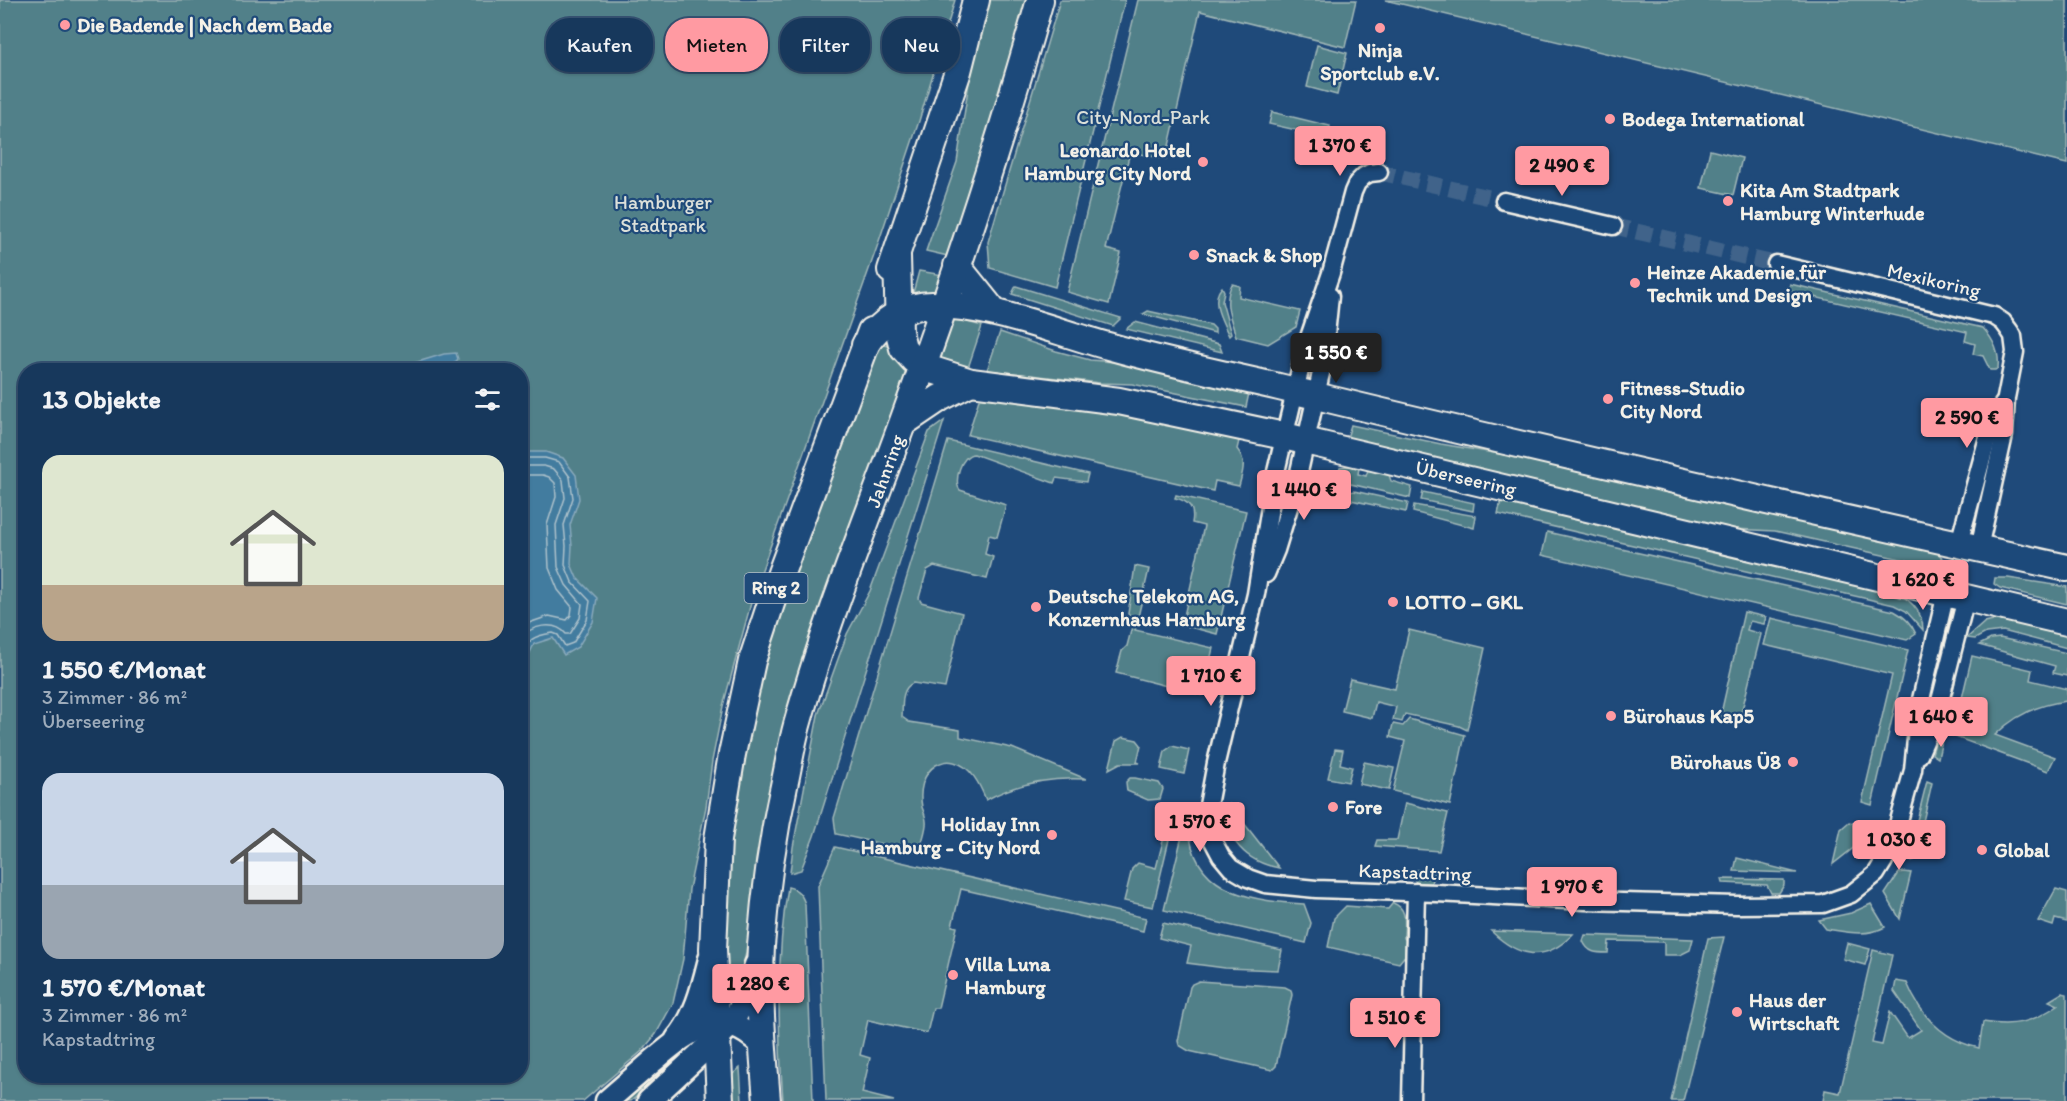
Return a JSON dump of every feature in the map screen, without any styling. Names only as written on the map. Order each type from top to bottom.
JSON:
[{"type":"main road","name":"Ring 2","points":[[720,1101],[721,1030],[712,949],[718,839],[732,754],[752,661],[781,573],[897,256],[958,71],[976,0]]},
{"type":"main road","name":"Jahnring","points":[[761,949],[776,827],[796,727],[818,657],[944,305],[1020,73],[1040,0]]},
{"type":"main road","name":"Überseering","points":[[897,256],[899,332],[903,348],[923,367],[971,382],[1119,400],[1295,438],[2067,622]]},
{"type":"main road","points":[[957,266],[994,312]]},
{"type":"main road","points":[[865,345],[874,333],[898,312],[920,305],[944,305],[994,312],[1110,347],[1305,394],[2067,568]]},
{"type":"main road","points":[[903,423],[940,398],[971,382]]},
{"type":"main road","points":[[670,1047],[684,1031],[692,1016],[705,981],[712,949]]},
{"type":"main road","name":"Ring 2","points":[[761,949],[762,1045],[767,1101]]},
{"type":"main road","points":[[649,1101],[721,1030],[746,997],[761,949]]},
{"type":"main road","points":[[607,1101],[691,1031],[742,1029],[762,1045]]},
{"type":"street","points":[[1305,394],[1325,354],[1331,273],[1347,210],[1357,183],[1370,173],[1379,172]]},
{"type":"street","points":[[1504,201],[1612,226]]},
{"type":"street","name":"Mexikoring","points":[[1776,264],[1987,314],[1998,318],[2009,330],[2015,345],[2014,361],[2006,398],[1990,430],[1969,546]]},
{"type":"street","name":"Kapstadtring","points":[[1305,394],[1295,438],[1275,476],[1256,594],[1206,816],[1213,842],[1231,868],[1248,878],[1265,884],[1316,889],[1585,901],[1737,905],[1823,904],[1851,894],[1876,874],[1894,839],[1913,770],[1937,713],[1956,596]]},
{"type":"street","points":[[1411,1101],[1416,892]]},
{"type":"green space","name":"Hamburger Stadtpark","points":[[0,0],[955,0],[950,18],[882,18],[882,72],[934,72],[877,247],[754,592],[723,706],[712,761],[706,807],[689,889],[683,959],[673,1003],[656,1034],[642,1051],[583,1101],[0,1101]]},
{"type":"green space","points":[[990,0],[1027,0],[1003,85],[948,256],[926,251],[957,162],[973,56]]},
{"type":"green space","points":[[1060,0],[1125,0],[1055,287],[990,268],[988,242]]},
{"type":"green space","name":"City-Nord-Park","points":[[1138,0],[1356,0],[1345,47],[1200,11],[1166,159],[1130,152],[1106,249],[1121,253],[1109,304],[1067,292]]},
{"type":"green space","points":[[1385,0],[2067,0],[2067,164],[1406,5]]},
{"type":"green space","points":[[1317,45],[1347,53],[1337,95],[1307,87]]},
{"type":"green space","points":[[1272,112],[1330,126],[1328,137],[1269,124]]},
{"type":"green space","points":[[1710,150],[1742,158],[1733,195],[1701,188]]},
{"type":"green space","points":[[919,271],[943,275],[936,292],[913,293]]},
{"type":"green space","points":[[1232,284],[1240,286],[1239,297],[1300,311],[1296,327],[1268,344],[1236,336],[1228,303]]},
{"type":"green space","points":[[1790,284],[1983,328],[1995,346],[1998,368],[1990,370],[1983,356],[1973,354],[1975,344],[1965,341],[1967,332],[1788,291]]},
{"type":"green space","points":[[1016,286],[1121,318],[1113,326],[1012,294]]},
{"type":"green space","points":[[1222,287],[1224,291],[1222,302],[1231,334],[1229,336],[1217,305],[1218,293]]},
{"type":"green space","points":[[1148,311],[1211,325],[1215,333],[1143,314]]},
{"type":"green space","points":[[953,318],[982,326],[968,368],[939,363]]},
{"type":"green space","points":[[1135,322],[1219,344],[1222,352],[1126,329]]},
{"type":"green space","points":[[1000,332],[1090,360],[1115,362],[1249,393],[1246,407],[1132,384],[1100,383],[987,370]]},
{"type":"green space","points":[[886,344],[909,369],[803,663],[777,751],[758,855],[746,953],[728,1015],[722,982],[730,858],[736,804],[761,682],[779,614],[871,363],[881,347]]},
{"type":"green space","points":[[980,396],[1082,408],[1148,419],[1232,438],[1239,441],[1237,449],[1243,462],[1239,486],[1215,481],[1213,491],[968,435]]},
{"type":"green space","points":[[944,421],[814,836],[801,870],[790,873],[818,715],[847,634],[870,591],[929,432]]},
{"type":"green space","points":[[1351,425],[1534,460],[1936,552],[1945,560],[1940,565],[1932,566],[1775,531],[1733,529],[1347,438]]},
{"type":"green space","points":[[948,441],[1088,474],[1086,482],[1056,478],[1054,483],[974,454],[965,458],[957,481],[960,490],[1006,505],[997,537],[989,535],[985,554],[993,557],[987,579],[934,566],[927,570],[919,598],[921,602],[962,613],[945,688],[913,683],[906,689],[903,698],[902,717],[909,722],[960,730],[960,737],[1012,748],[1086,779],[1034,782],[1010,789],[986,800],[978,782],[970,772],[960,764],[951,761],[940,763],[927,773],[921,789],[926,823],[919,852],[836,834],[834,818]]},
{"type":"green space","points":[[1340,467],[1359,468],[1358,474],[1366,476],[1368,470],[1389,475],[1391,481],[1412,487],[1410,498],[1338,481]]},
{"type":"green space","points":[[1354,491],[1408,503],[1406,512],[1351,500],[1346,493]]},
{"type":"green space","points":[[1423,492],[1474,503],[1473,511],[1421,500]]},
{"type":"green space","points":[[1176,495],[1246,511],[1217,634],[1182,625],[1204,526],[1192,523],[1192,509],[1184,501],[1175,498]]},
{"type":"green space","points":[[1501,501],[1891,591],[1913,605],[1920,616],[1923,630],[1906,611],[1894,605],[1498,514]]},
{"type":"green space","points":[[1414,505],[1476,516],[1474,528],[1413,512]]},
{"type":"green space","points":[[1547,532],[1894,611],[1907,621],[1916,634],[1907,640],[1542,555]]},
{"type":"green space","points":[[1135,566],[1149,569],[1135,630],[1213,648],[1202,695],[1116,673],[1133,623],[1132,617],[1128,614]]},
{"type":"green space","points":[[1995,578],[2067,587],[2067,604],[2000,588],[1994,584]]},
{"type":"green space","points":[[1744,612],[1766,617],[1764,624],[1750,621],[1747,630],[1761,634],[1739,722],[1720,718]]},
{"type":"green space","points":[[2005,617],[2067,633],[2067,648],[2003,631],[1986,633],[1975,639],[1967,638],[1985,622]]},
{"type":"green space","points":[[1771,618],[1908,650],[1872,805],[1862,802],[1892,675],[1764,645]]},
{"type":"green space","points":[[1409,630],[1485,648],[1467,730],[1459,726],[1405,714],[1402,722],[1393,720],[1396,707],[1376,702],[1372,718],[1342,711],[1350,679],[1395,689]]},
{"type":"green space","points":[[2000,638],[2067,653],[2067,676],[2053,673],[2055,666],[1979,645],[1991,639]]},
{"type":"green space","points":[[1972,656],[2032,670],[2030,680],[2067,689],[2067,701],[2028,711],[2011,721],[1995,735],[2055,757],[2048,771],[1953,736]]},
{"type":"green space","points":[[1952,681],[1955,682],[1938,758],[1932,754]]},
{"type":"green space","points":[[1409,719],[1465,735],[1450,805],[1393,791],[1405,741],[1390,737],[1393,724],[1403,726]]},
{"type":"green space","points":[[1123,737],[1137,740],[1141,745],[1137,762],[1140,763],[1120,763],[1109,769],[1116,741]]},
{"type":"green space","points":[[1172,746],[1189,750],[1184,774],[1161,769],[1165,751]]},
{"type":"green space","points":[[1335,749],[1343,750],[1340,764],[1352,767],[1348,782],[1328,778]]},
{"type":"green space","points":[[1364,762],[1394,768],[1389,790],[1359,784]]},
{"type":"green space","points":[[1130,778],[1159,783],[1163,789],[1160,799],[1148,800],[1127,791],[1126,782]]},
{"type":"green space","points":[[1927,781],[1932,783],[1914,860],[1904,862],[1910,848]]},
{"type":"green space","points":[[1405,803],[1448,813],[1439,851],[1375,846],[1377,840],[1397,840]]},
{"type":"green space","points":[[1229,804],[1279,868],[1257,861],[1240,848],[1229,829],[1226,806]]},
{"type":"green space","points":[[1849,822],[1868,827],[1866,838],[1833,864],[1841,829]]},
{"type":"green space","points":[[1171,831],[1153,907],[1124,901],[1132,869],[1138,863],[1156,868],[1163,841]]},
{"type":"green space","points":[[1182,836],[1190,838],[1196,857],[1205,872],[1218,883],[1249,897],[1304,904],[1311,923],[1306,943],[1164,910]]},
{"type":"green space","points":[[835,847],[1146,918],[1143,931],[961,889],[952,926],[957,927],[938,1008],[933,1008],[927,1033],[868,1020],[860,1055],[870,1058],[862,1093],[894,1101],[826,1101],[818,886]]},
{"type":"green space","points":[[1737,858],[1797,873],[1734,871]]},
{"type":"green space","points":[[1411,870],[1434,870],[1431,884],[1416,883]]},
{"type":"green space","points":[[1899,873],[1911,873],[1900,919],[1885,894]]},
{"type":"green space","points":[[1722,879],[1784,880],[1784,885],[1779,893],[1771,893],[1767,885],[1723,883]]},
{"type":"green space","points":[[788,887],[799,893],[805,904],[813,1101],[783,1101],[779,994],[781,940]]},
{"type":"green space","points":[[2056,889],[2067,892],[2067,922],[2055,919],[2053,926],[2038,921]]},
{"type":"green space","points":[[1393,903],[1404,913],[1404,938],[1412,947],[1399,963],[1328,947],[1334,918],[1346,906],[1388,909]]},
{"type":"green space","points":[[1871,904],[1885,927],[1871,932],[1856,933],[1826,929],[1819,920],[1851,913]]},
{"type":"green space","points":[[1163,923],[1282,950],[1278,970],[1225,968],[1187,963],[1191,946],[1159,938]]},
{"type":"green space","points":[[1491,931],[1573,934],[1552,950],[1532,954],[1512,947]]},
{"type":"green space","points":[[1585,935],[1693,939],[1690,950],[1680,955],[1664,955],[1664,942],[1609,941],[1608,953],[1604,953],[1593,952],[1587,948],[1583,941]]},
{"type":"green space","points":[[1724,937],[1683,1101],[1671,1101],[1708,938]]},
{"type":"green space","points":[[1847,943],[1870,949],[1865,965],[1843,959]]},
{"type":"green space","points":[[1873,950],[1892,955],[1872,1043],[1882,1045],[1890,1012],[1908,1038],[1921,1030],[1894,991],[1896,981],[1907,983],[1926,1016],[1944,1033],[1979,1048],[1983,1022],[2013,1024],[2031,1020],[2058,1005],[2049,1001],[2062,993],[2067,994],[2067,1101],[1823,1101],[1825,1090],[1840,1093]]},
{"type":"green space","points":[[1199,981],[1285,987],[1291,990],[1292,995],[1276,1066],[1272,1070],[1189,1051],[1179,1045],[1190,987]]},
{"type":"green space","points":[[668,1060],[672,1067],[631,1101],[619,1101]]},
{"type":"green space","points":[[740,1068],[742,1101],[730,1101],[728,1078]]},
{"type":"water","points":[[456,353],[458,359],[454,363],[414,363],[444,354]]},
{"type":"water","points":[[528,452],[546,452],[563,458],[576,475],[579,499],[570,525],[571,564],[577,578],[597,598],[593,622],[578,647],[564,655],[553,638],[534,644],[528,657]]},
{"type":"tunnel","points":[[1379,172],[1504,201]]},
{"type":"tunnel","points":[[1613,226],[1776,264]]},
{"type":"place","name":"Die Badende | Nach dem Bade","points":[[65,25]]},
{"type":"place","name":"Ninja Sportclub e.V.","points":[[1380,28]]},
{"type":"place","name":"Bodega International","points":[[1610,119]]},
{"type":"place","name":"Leonardo Hotel Hamburg City Nord","points":[[1203,162]]},
{"type":"place","name":"Kita Am Stadtpark Hamburg Winterhude","points":[[1728,201]]},
{"type":"place","name":"Snack & Shop","points":[[1194,255]]},
{"type":"place","name":"Heinze Akademie für Technik und Design","points":[[1635,283]]},
{"type":"place","name":"Fitness-Studio City Nord","points":[[1608,399]]},
{"type":"place","name":"LOTTO – GKL","points":[[1393,602]]},
{"type":"place","name":"Deutsche Telekom AG, Konzernhaus Hamburg","points":[[1036,607]]},
{"type":"place","name":"Bürohaus Kap5","points":[[1611,716]]},
{"type":"place","name":"Bürohaus Ü8","points":[[1793,762]]},
{"type":"place","name":"Fore","points":[[1333,807]]},
{"type":"place","name":"Holiday Inn Hamburg - City Nord","points":[[1052,835]]},
{"type":"place","name":"Global","points":[[1982,850]]},
{"type":"place","name":"Villa Luna Hamburg","points":[[953,975]]},
{"type":"place","name":"Haus der Wirtschaft","points":[[1737,1012]]}]
